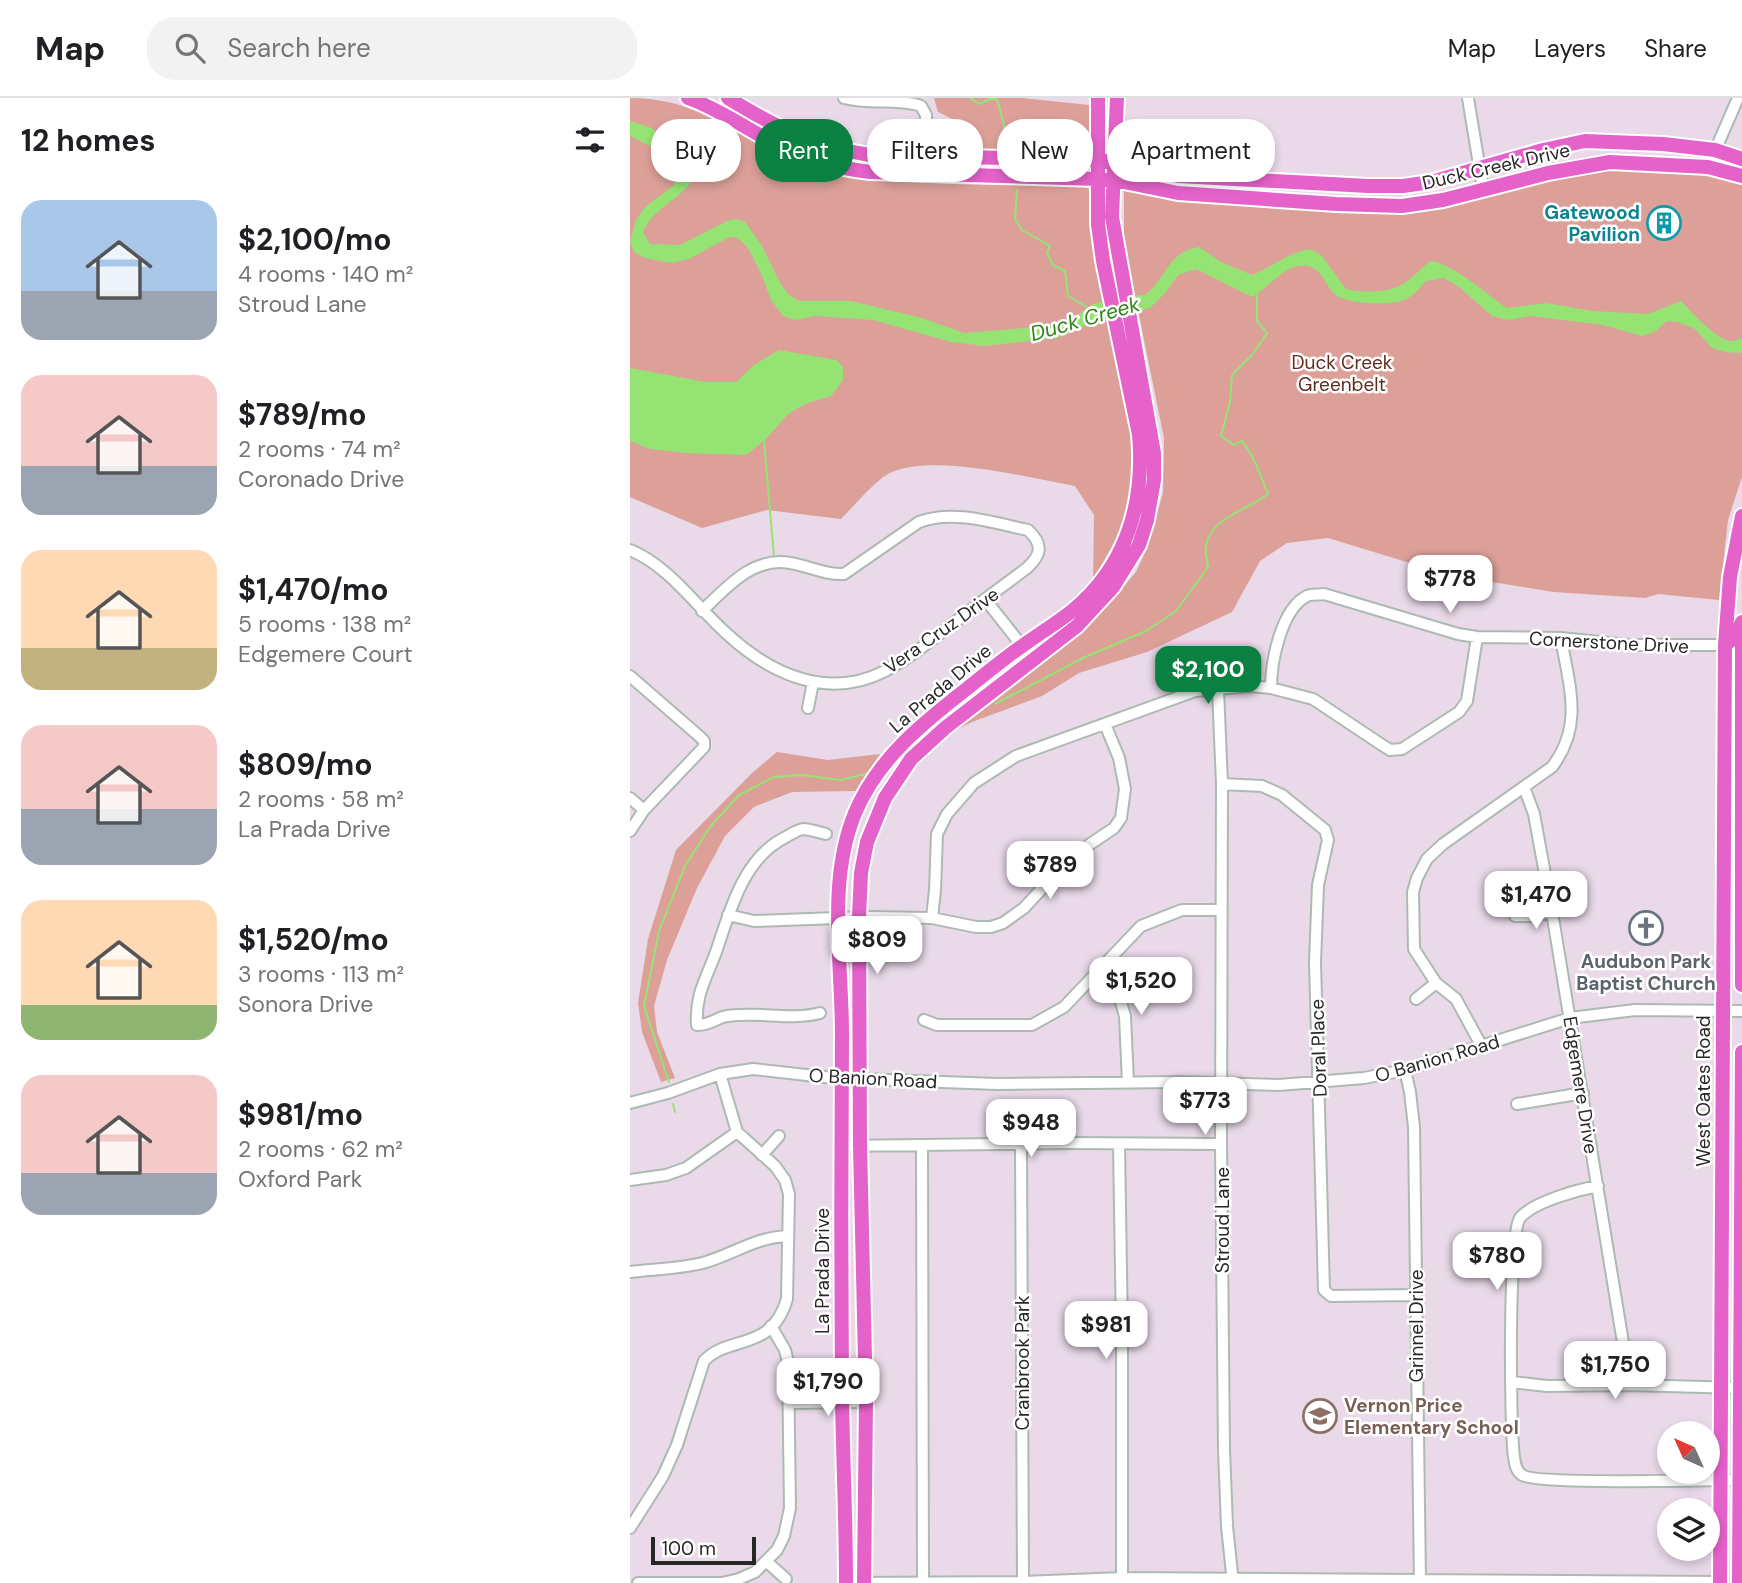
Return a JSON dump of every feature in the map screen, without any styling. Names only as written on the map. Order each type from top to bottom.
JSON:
[{"type":"main road","name":"Duck Creek Drive","points":[[688,98],[720,112],[778,146],[841,169],[867,172]]},
{"type":"main road","name":"Duck Creek Drive","points":[[728,98],[770,124],[815,143],[867,154]]},
{"type":"main road","name":"La Prada Drive","points":[[862,1583],[866,1402],[860,1145],[859,917],[861,873],[867,842],[876,817],[911,759],[945,728],[1077,626],[1114,587],[1139,545],[1147,520],[1148,480],[1111,260],[1098,223],[1098,98]]},
{"type":"main road","name":"La Prada Drive","points":[[1116,119],[1117,98]]},
{"type":"main road","name":"Duck Creek Drive","points":[[1275,181],[1403,186],[1432,182],[1543,150],[1585,141],[1633,142],[1715,150],[1742,159]]},
{"type":"main road","name":"Duck Creek Drive","points":[[983,158],[1107,161]]},
{"type":"main road","name":"Duck Creek Drive","points":[[1122,182],[1178,193],[1402,206],[1423,204],[1599,163],[1633,162],[1708,167],[1742,176]]},
{"type":"main road","name":"Duck Creek Drive","points":[[983,176],[1107,180]]},
{"type":"main road","name":"La Prada Drive","points":[[1111,260],[1112,182]]},
{"type":"main road","name":"La Prada Drive","points":[[846,1583],[839,919],[841,866],[848,836],[865,793],[886,761],[924,722],[1072,611],[1102,581],[1129,531],[1148,480]]},
{"type":"main road","name":"West Oates Road","points":[[1720,1479],[1725,645],[1730,577],[1740,522]]},
{"type":"main road","points":[[1741,695],[1737,660],[1734,652],[1725,645],[1736,636],[1742,622]]},
{"type":"main road","points":[[1742,637],[1742,985]]},
{"type":"main road","name":"West Oates Road","points":[[1739,1583],[1742,1052]]},
{"type":"main road","points":[[1722,1161],[1741,1165]]},
{"type":"main road","points":[[1722,1251],[1742,1251]]},
{"type":"main road","name":"West Oates Road","points":[[1720,1484],[1720,1583]]},
{"type":"main road","points":[[1720,1583],[1739,1583]]},
{"type":"street","points":[[844,98],[872,103],[915,104],[922,106],[926,119]]},
{"type":"street","points":[[1468,98],[1483,189]]},
{"type":"street","points":[[1708,167],[1738,98]]},
{"type":"street","name":"Vera Cruz Drive","points":[[630,550],[651,560],[702,611],[745,649],[774,669],[796,679],[813,682],[853,682],[883,673],[909,657],[1038,558],[1039,548],[1035,537],[1028,530],[950,515],[933,517],[919,522],[844,574],[830,574],[788,562],[748,570],[702,611]]},
{"type":"street","name":"Cornerstone Drive","points":[[1271,688],[1273,658],[1281,635],[1296,605],[1308,595],[1324,594],[1458,634],[1477,637],[1560,638],[1628,645],[1725,645]]},
{"type":"street","points":[[985,599],[1033,660]]},
{"type":"street","points":[[932,919],[937,834],[947,814],[958,799],[993,769],[1016,756],[1195,691],[1250,686],[1271,688],[1313,699],[1390,750],[1402,749],[1459,712],[1467,701],[1477,637]]},
{"type":"street","points":[[1481,1045],[1456,999],[1436,984],[1414,949],[1413,892],[1416,878],[1427,859],[1443,844],[1552,767],[1562,754],[1570,734],[1571,705],[1560,638]]},
{"type":"street","points":[[630,677],[704,741],[704,747],[699,754],[644,810],[630,831]]},
{"type":"street","points":[[808,708],[813,682]]},
{"type":"street","name":"Stroud Lane","points":[[1218,689],[1222,784],[1224,1450],[1227,1526],[1233,1581]]},
{"type":"street","points":[[728,915],[754,921],[859,917],[932,919],[990,927],[1003,923],[1024,908],[1071,857],[1114,828],[1121,818],[1125,789],[1119,758],[1105,724]]},
{"type":"street","name":"Doral Place","points":[[1222,784],[1262,786],[1282,795],[1325,830],[1328,840],[1318,885],[1315,962],[1324,1290],[1331,1297],[1416,1295]]},
{"type":"street","name":"Edgemere Drive","points":[[1524,788],[1534,814],[1552,912],[1630,1385]]},
{"type":"street","points":[[630,798],[644,810]]},
{"type":"street","points":[[820,1013],[801,1018],[776,1014],[724,1017],[710,1025],[697,1025],[699,990],[740,886],[754,865],[776,842],[802,829],[825,834]]},
{"type":"street","points":[[925,1020],[937,1025],[1031,1025],[1064,1007],[1141,926],[1182,911],[1221,910]]},
{"type":"street","points":[[1515,916],[1552,912]]},
{"type":"street","points":[[1096,974],[1120,999],[1125,1016],[1128,1083]]},
{"type":"street","points":[[1416,999],[1436,984]]},
{"type":"street","name":"O Banion Road","points":[[630,1103],[668,1093],[720,1074],[753,1069],[841,1079],[997,1084],[1279,1085],[1318,1082],[1364,1078],[1405,1070],[1570,1018],[1635,1010],[1742,1011]]},
{"type":"street","name":"Grinnel Drive","points":[[1405,1070],[1414,1127],[1420,1581]]},
{"type":"street","points":[[630,1528],[663,1476],[677,1445],[704,1361],[714,1352],[752,1340],[771,1326],[783,1313],[787,1299],[787,1187],[775,1166],[737,1132],[720,1074]]},
{"type":"street","points":[[1517,1104],[1583,1093]]},
{"type":"street","points":[[630,1180],[666,1175],[686,1168],[737,1132]]},
{"type":"street","points":[[762,1155],[779,1136]]},
{"type":"street","name":"Cranbrook Park","points":[[1021,1144],[1023,1582]]},
{"type":"street","points":[[1119,1144],[1122,1578]]},
{"type":"street","points":[[841,1146],[1221,1144]]},
{"type":"street","points":[[922,1145],[923,1581]]},
{"type":"street","points":[[1598,1186],[1579,1190],[1531,1209],[1519,1219],[1515,1229],[1512,1252],[1512,1382],[1517,1471],[1524,1478],[1553,1480],[1657,1479]]},
{"type":"street","points":[[630,1272],[702,1263],[751,1242],[788,1236]]},
{"type":"street","points":[[638,1583],[722,1583],[755,1572],[767,1562],[784,1536],[790,1508],[788,1362],[771,1326]]},
{"type":"street","points":[[1512,1382],[1547,1386],[1740,1388]]},
{"type":"street","points":[[789,1403],[866,1402]]},
{"type":"street","points":[[1720,1479],[1740,1480]]},
{"type":"street","points":[[767,1562],[786,1579]]},
{"type":"street","points":[[862,1583],[1122,1578],[1720,1583]]},
{"type":"green space","points":[[630,98],[667,102],[714,119],[651,119],[651,182],[741,182],[741,132],[755,140],[755,182],[853,182],[853,175],[867,177],[867,182],[1088,183],[1096,243],[1133,445],[1134,471],[1123,527],[1093,580],[1094,515],[1075,486],[1006,473],[953,466],[906,468],[883,477],[841,519],[767,510],[702,528],[630,497]]},
{"type":"green space","points":[[934,98],[1022,98],[1089,105],[1089,119],[997,119],[997,150],[983,149],[983,119],[953,119],[938,112]]},
{"type":"green space","name":"Duck Creek Greenbelt","points":[[1593,167],[1696,170],[1742,181],[1742,477],[1728,520],[1719,600],[1658,594],[1645,598],[1554,592],[1449,575],[1328,538],[1287,543],[1260,561],[1232,612],[1147,652],[1079,673],[1042,696],[972,722],[946,735],[1033,670],[1098,616],[1136,572],[1147,548],[1163,493],[1164,438],[1124,235],[1124,189],[1411,209]]},
{"type":"green space","points":[[777,752],[828,760],[880,754],[856,791],[792,792],[754,807],[725,836],[697,888],[667,960],[654,1006],[657,1032],[675,1078],[661,1082],[642,1032],[638,1003],[648,939],[676,850],[752,773]]},
{"type":"water","points":[[630,121],[651,128],[651,146],[630,136]]},
{"type":"water","name":"Duck Creek","points":[[675,182],[691,182],[647,224],[643,232],[650,244],[680,245],[736,219],[745,222],[762,246],[780,283],[789,295],[799,301],[851,301],[922,318],[964,333],[1037,329],[1071,320],[1093,304],[1120,297],[1145,295],[1180,254],[1199,247],[1221,262],[1252,275],[1295,253],[1310,249],[1321,255],[1346,289],[1352,290],[1367,292],[1397,287],[1430,261],[1459,273],[1507,308],[1546,303],[1592,311],[1648,314],[1681,301],[1704,325],[1725,340],[1742,338],[1742,353],[1712,348],[1695,329],[1678,322],[1667,321],[1654,332],[1642,336],[1603,325],[1530,316],[1509,320],[1492,316],[1459,287],[1444,278],[1426,281],[1412,295],[1400,301],[1351,301],[1337,296],[1317,270],[1307,266],[1292,268],[1252,297],[1196,269],[1178,275],[1150,308],[1083,326],[1057,338],[984,346],[951,342],[873,320],[815,316],[795,320],[783,316],[771,300],[748,248],[738,238],[729,237],[689,259],[670,263],[645,258],[634,252],[630,243],[636,220],[645,207]]},
{"type":"water","points":[[779,350],[836,360],[843,367],[843,380],[831,396],[807,403],[788,414],[765,440],[746,455],[650,449],[630,441],[630,368],[705,382],[736,382],[755,364]]},
{"type":"waterway","points":[[970,98],[979,104],[997,99],[1002,119]]},
{"type":"waterway","name":"Duck Creek","points":[[1017,190],[1015,219],[1022,230],[1050,246],[1047,253],[1053,265],[1065,271],[1068,296],[1087,307]]},
{"type":"waterway","points":[[995,704],[1083,658],[1146,631],[1176,611],[1208,567],[1206,545],[1215,527],[1268,494],[1247,447],[1242,441],[1234,445],[1221,436],[1230,402],[1232,375],[1252,355],[1267,333],[1257,321],[1257,294]]},
{"type":"waterway","points":[[764,441],[774,557]]},
{"type":"waterway","points":[[669,1082],[644,1006],[659,931],[685,866],[710,827],[739,795],[774,777],[801,775],[841,780],[869,773]]},
{"type":"waterway","points":[[673,1104],[675,1112]]},
{"type":"place","name":"Gatewood Pavilion","points":[[1664,223]]},
{"type":"place","name":"Audubon Park Baptist Church","points":[[1646,928]]},
{"type":"place","name":"Vernon Price Elementary School","points":[[1320,1416]]}]
